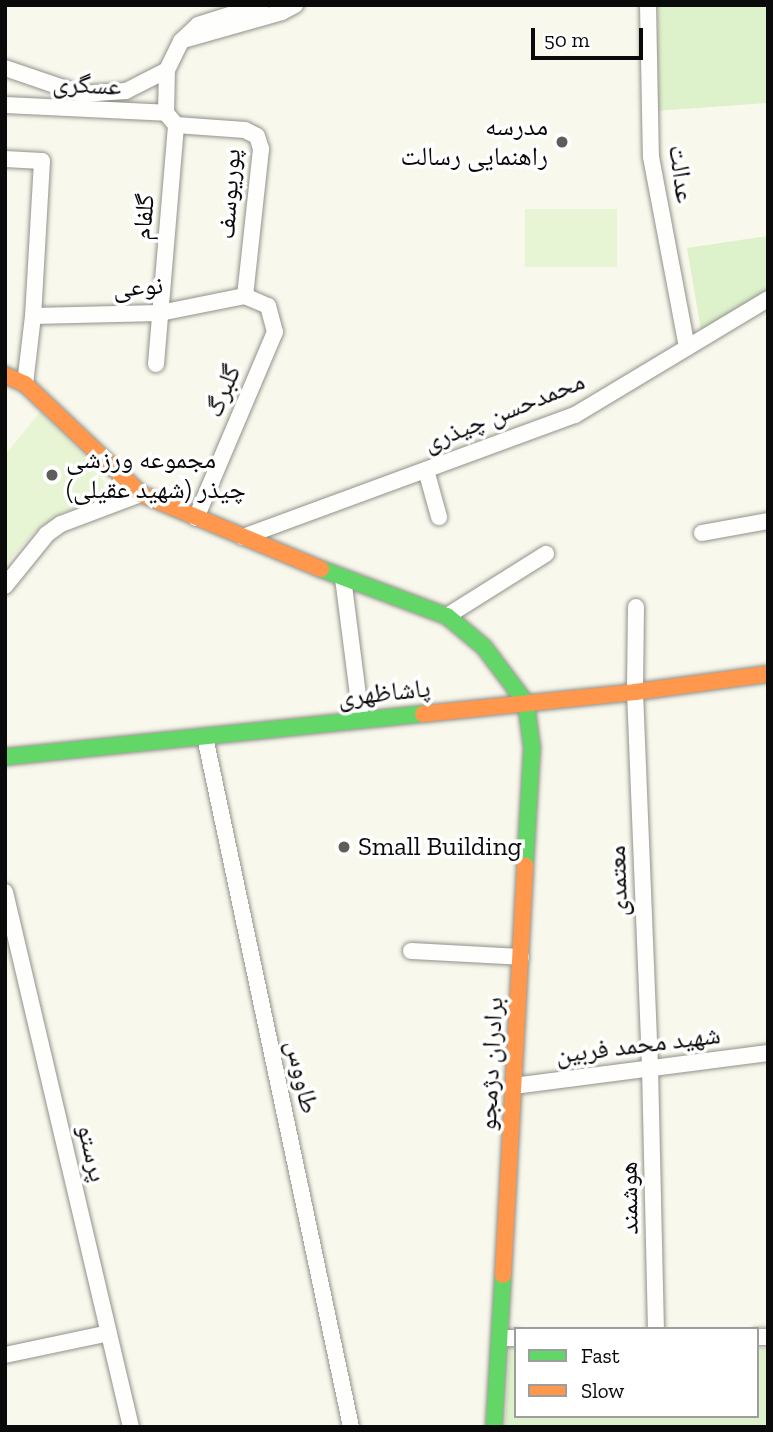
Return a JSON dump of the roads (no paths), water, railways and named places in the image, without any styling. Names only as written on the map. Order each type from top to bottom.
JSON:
[{"type":"street","points":[[171,119],[167,70],[181,41],[198,25],[261,5]]},
{"type":"street","points":[[181,41],[264,18],[295,5]]},
{"type":"street","name":"عدالت","points":[[648,5],[651,157],[687,348]]},
{"type":"street","name":"عسگری","points":[[5,68],[81,94],[126,91],[167,70]]},
{"type":"street","name":"عسگری","points":[[5,105],[171,119]]},
{"type":"street","name":"پوریوسف","points":[[171,119],[245,130],[257,136],[261,149],[244,296]]},
{"type":"street","name":"گلفام","points":[[156,364],[171,119]]},
{"type":"street","points":[[5,159],[42,160],[33,316],[25,384]]},
{"type":"street","name":"نوعی","points":[[33,316],[160,313],[244,296]]},
{"type":"street","name":"گلبرگ","points":[[196,518],[275,332],[268,306],[244,296]]},
{"type":"street","name":"محمدحسن چیذری","points":[[243,537],[575,415],[768,299]]},
{"type":"street","points":[[5,375],[25,384],[142,494],[343,578],[447,616],[484,647],[526,703]]},
{"type":"street","points":[[426,470],[439,517]]},
{"type":"street","points":[[5,586],[47,534],[61,523],[142,494]]},
{"type":"street","points":[[702,533],[768,521]]},
{"type":"street","points":[[447,616],[546,554]]},
{"type":"street","points":[[343,578],[361,719]]},
{"type":"street","name":"معتمدی","points":[[636,607],[635,692],[650,1067]]},
{"type":"street","name":"پاشاظهری","points":[[5,757],[635,692],[768,674]]},
{"type":"street","name":"برادران دژمجو","points":[[494,1427],[508,1338],[514,1086],[532,748],[526,703]]},
{"type":"street","name":"طاووس","points":[[205,737],[351,1427]]},
{"type":"street","name":"پرستو","points":[[5,891],[131,1427]]},
{"type":"street","points":[[411,951],[521,957]]},
{"type":"street","name":"شهید محمد فربین","points":[[514,1086],[768,1053]]},
{"type":"street","name":"هوشمند","points":[[650,1067],[656,1327]]},
{"type":"street","points":[[5,1355],[109,1333]]},
{"type":"place","name":"مدرسه راهنمایی رسالت","points":[[562,142]]},
{"type":"place","name":"مجموعه ورزشی چیذر (شهید عقیلی)","points":[[52,475]]},
{"type":"place","name":"Small Building","points":[[344,847]]}]
